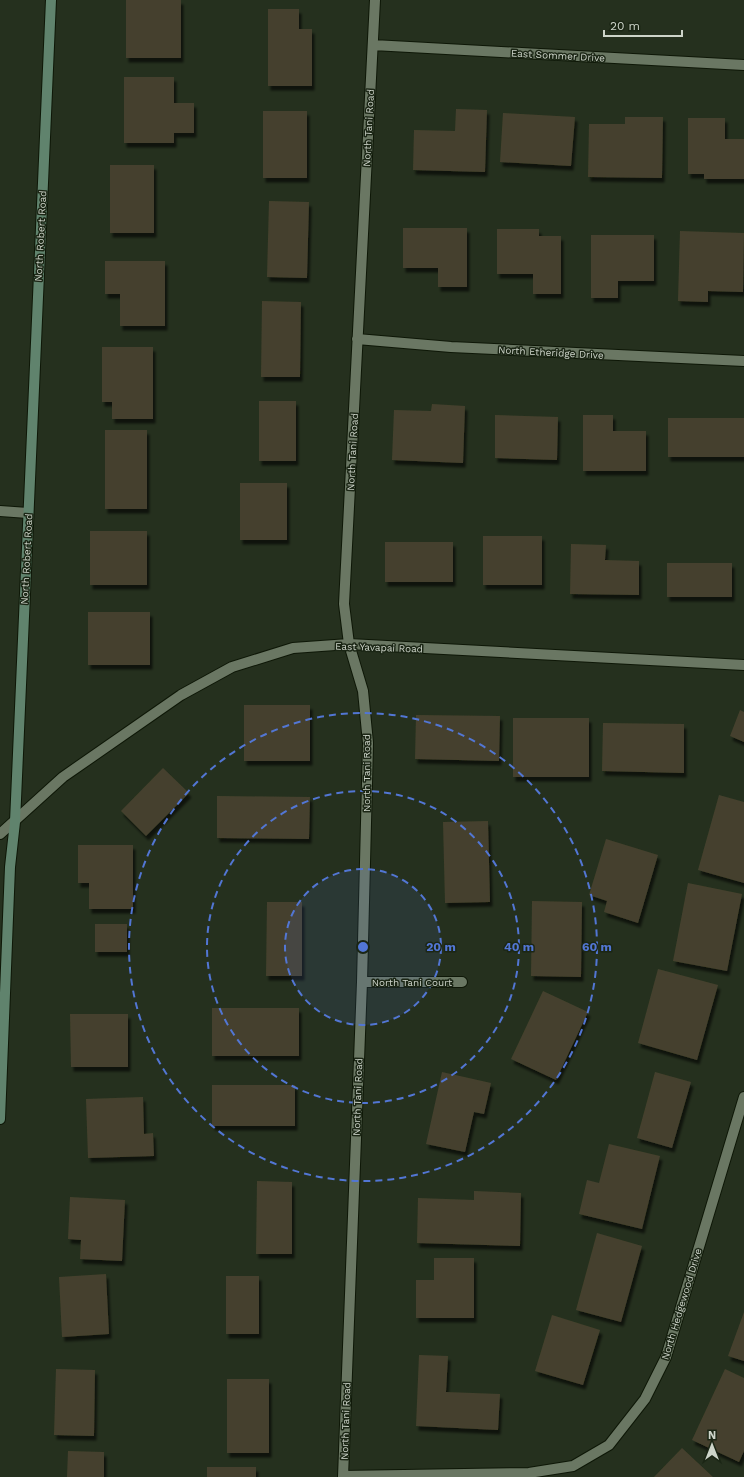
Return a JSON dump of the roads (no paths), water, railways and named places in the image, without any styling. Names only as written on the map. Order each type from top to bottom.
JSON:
[{"type":"main road","name":"North Robert Road","points":[[0,1119],[10,867],[15,822],[51,0]]},
{"type":"street","name":"North Tani Road","points":[[343,1477],[362,982],[368,743],[363,690],[349,644],[344,604],[375,0]]},
{"type":"street","name":"East Sommer Drive","points":[[373,45],[744,65]]},
{"type":"street","name":"North Etheridge Drive","points":[[357,339],[451,347],[744,361]]},
{"type":"street","points":[[0,511],[28,513]]},
{"type":"street","name":"East Yavapai Road","points":[[0,834],[63,777],[181,695],[232,667],[293,648],[349,644],[744,665]]},
{"type":"street","name":"North Tani Court","points":[[362,982],[462,982]]},
{"type":"street","name":"North Hedgewood Drive","points":[[343,1477],[529,1473],[573,1466],[609,1445],[645,1398],[666,1357],[744,1098]]}]
